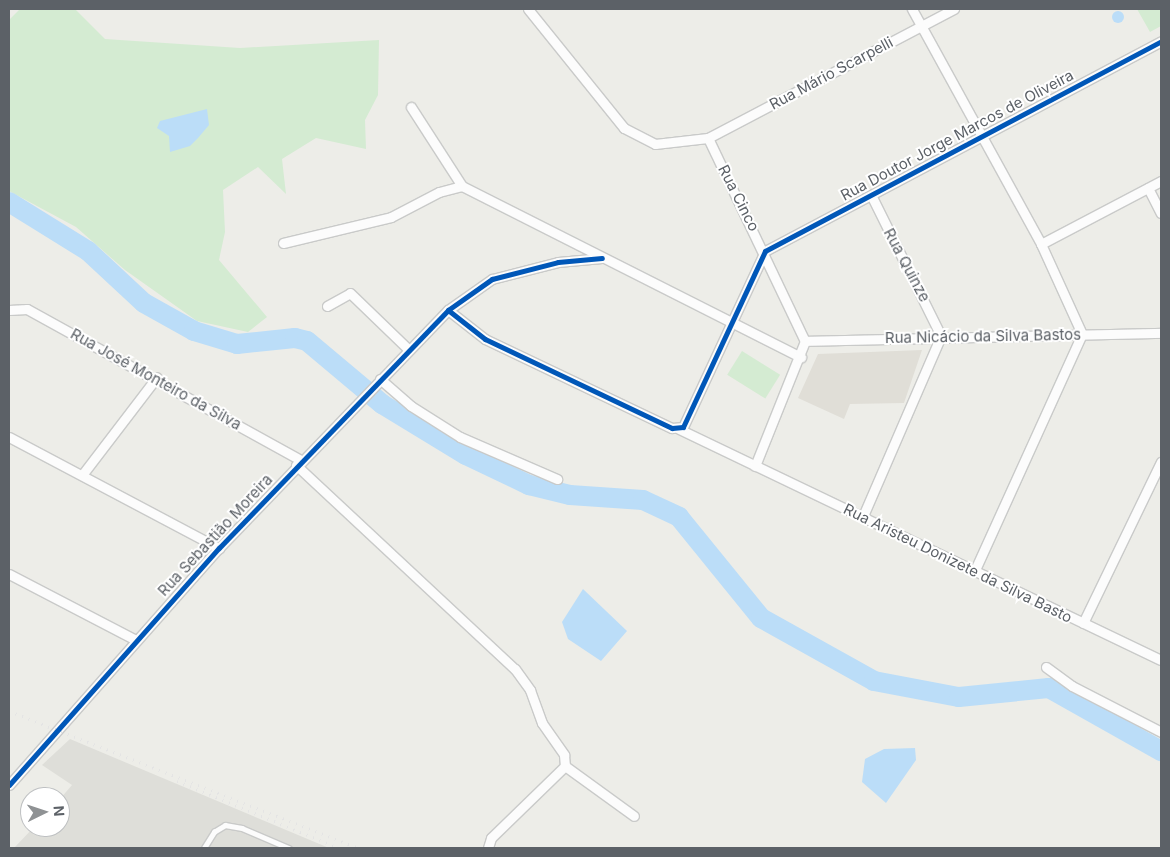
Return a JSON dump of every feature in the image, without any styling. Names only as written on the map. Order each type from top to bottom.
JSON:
[{"type":"street","points":[[528,9],[637,138],[655,144],[708,138]]},
{"type":"street","points":[[912,9],[980,136],[1041,244],[1082,334],[975,570]]},
{"type":"street","name":"Rua Mário Scarpelli","points":[[708,138],[954,9]]},
{"type":"street","name":"Rua Doutor Jorge Marcos de Oliveira","points":[[765,251],[1161,41]]},
{"type":"street","points":[[411,107],[462,186],[801,357]]},
{"type":"street","name":"Rua Cinco","points":[[708,138],[765,251],[805,340]]},
{"type":"street","points":[[1041,244],[1161,181]]},
{"type":"street","points":[[283,243],[391,217],[439,192],[462,186]]},
{"type":"street","points":[[1148,188],[1161,213]]},
{"type":"street","name":"Rua Quinze","points":[[871,195],[941,336]]},
{"type":"street","points":[[678,429],[687,423],[734,324],[765,251]]},
{"type":"street","name":"Rua Sebastião Moreira","points":[[9,785],[219,548],[408,349],[448,310],[492,279],[549,264],[602,258]]},
{"type":"street","points":[[327,306],[350,292],[408,349]]},
{"type":"street","name":"Rua José Monteiro da Silva","points":[[9,310],[27,309],[157,377],[299,463],[515,669],[530,690],[542,723],[564,755],[565,766]]},
{"type":"street","name":"Rua Aristeu Donizete da Silva Basto","points":[[448,310],[485,339],[863,516],[1161,660]]},
{"type":"street","name":"Rua Nicácio da Silva Bastos","points":[[805,340],[1161,333]]},
{"type":"street","points":[[863,516],[941,336]]},
{"type":"street","points":[[755,466],[758,449],[801,357],[805,340]]},
{"type":"street","points":[[82,475],[157,377]]},
{"type":"street","points":[[380,379],[411,406],[460,437],[557,479]]},
{"type":"street","points":[[9,436],[219,548]]},
{"type":"street","points":[[1083,623],[1161,462]]},
{"type":"street","points":[[9,574],[136,640]]},
{"type":"street","points":[[1046,667],[1072,686],[1161,732]]},
{"type":"street","points":[[488,848],[491,838],[565,766],[634,816]]},
{"type":"lane","points":[[204,848],[214,832],[225,825],[242,828],[289,848]]},
{"type":"shaded area","points":[[922,350],[904,403],[850,404],[844,419],[798,398],[818,354]]},
{"type":"shaded area","points":[[70,739],[329,848],[14,848],[24,837],[70,837],[70,787],[72,785],[42,765]]},
{"type":"green space","points":[[20,9],[75,9],[105,39],[240,48],[379,40],[378,95],[365,120],[366,149],[316,138],[282,159],[286,194],[258,167],[223,190],[225,232],[219,260],[267,317],[248,332],[197,321],[125,270],[76,227],[9,191],[9,20]]},
{"type":"green space","points":[[1137,9],[1161,9],[1161,26],[1150,32]]},
{"type":"green space","points":[[742,351],[780,375],[765,399],[727,375]]},
{"type":"water","points":[[1120,11],[1123,12],[1123,22],[1116,23],[1113,22],[1112,15],[1113,12]]},
{"type":"water","points":[[207,109],[209,125],[198,138],[190,146],[170,152],[169,136],[157,128],[160,121]]},
{"type":"water","points":[[583,589],[627,631],[601,661],[568,639],[562,622]]},
{"type":"water","points":[[915,748],[916,760],[886,803],[862,782],[865,759],[884,749]]},
{"type":"waterway","points":[[9,202],[88,251],[144,303],[194,331],[237,344],[295,338],[307,341],[382,404],[466,455],[529,485],[570,495],[643,500],[679,517],[761,618],[874,681],[959,697],[1049,688],[1161,751]]},
{"type":"railway","points":[[9,711],[359,848]]},
{"type":"railway","points":[[177,781],[339,848]]},
{"type":"cycle path","points":[[448,310],[485,339],[672,428],[683,427],[765,251],[1161,41]]},
{"type":"cycle path","points":[[9,785],[219,548],[448,310],[492,279],[558,262],[602,258]]}]
